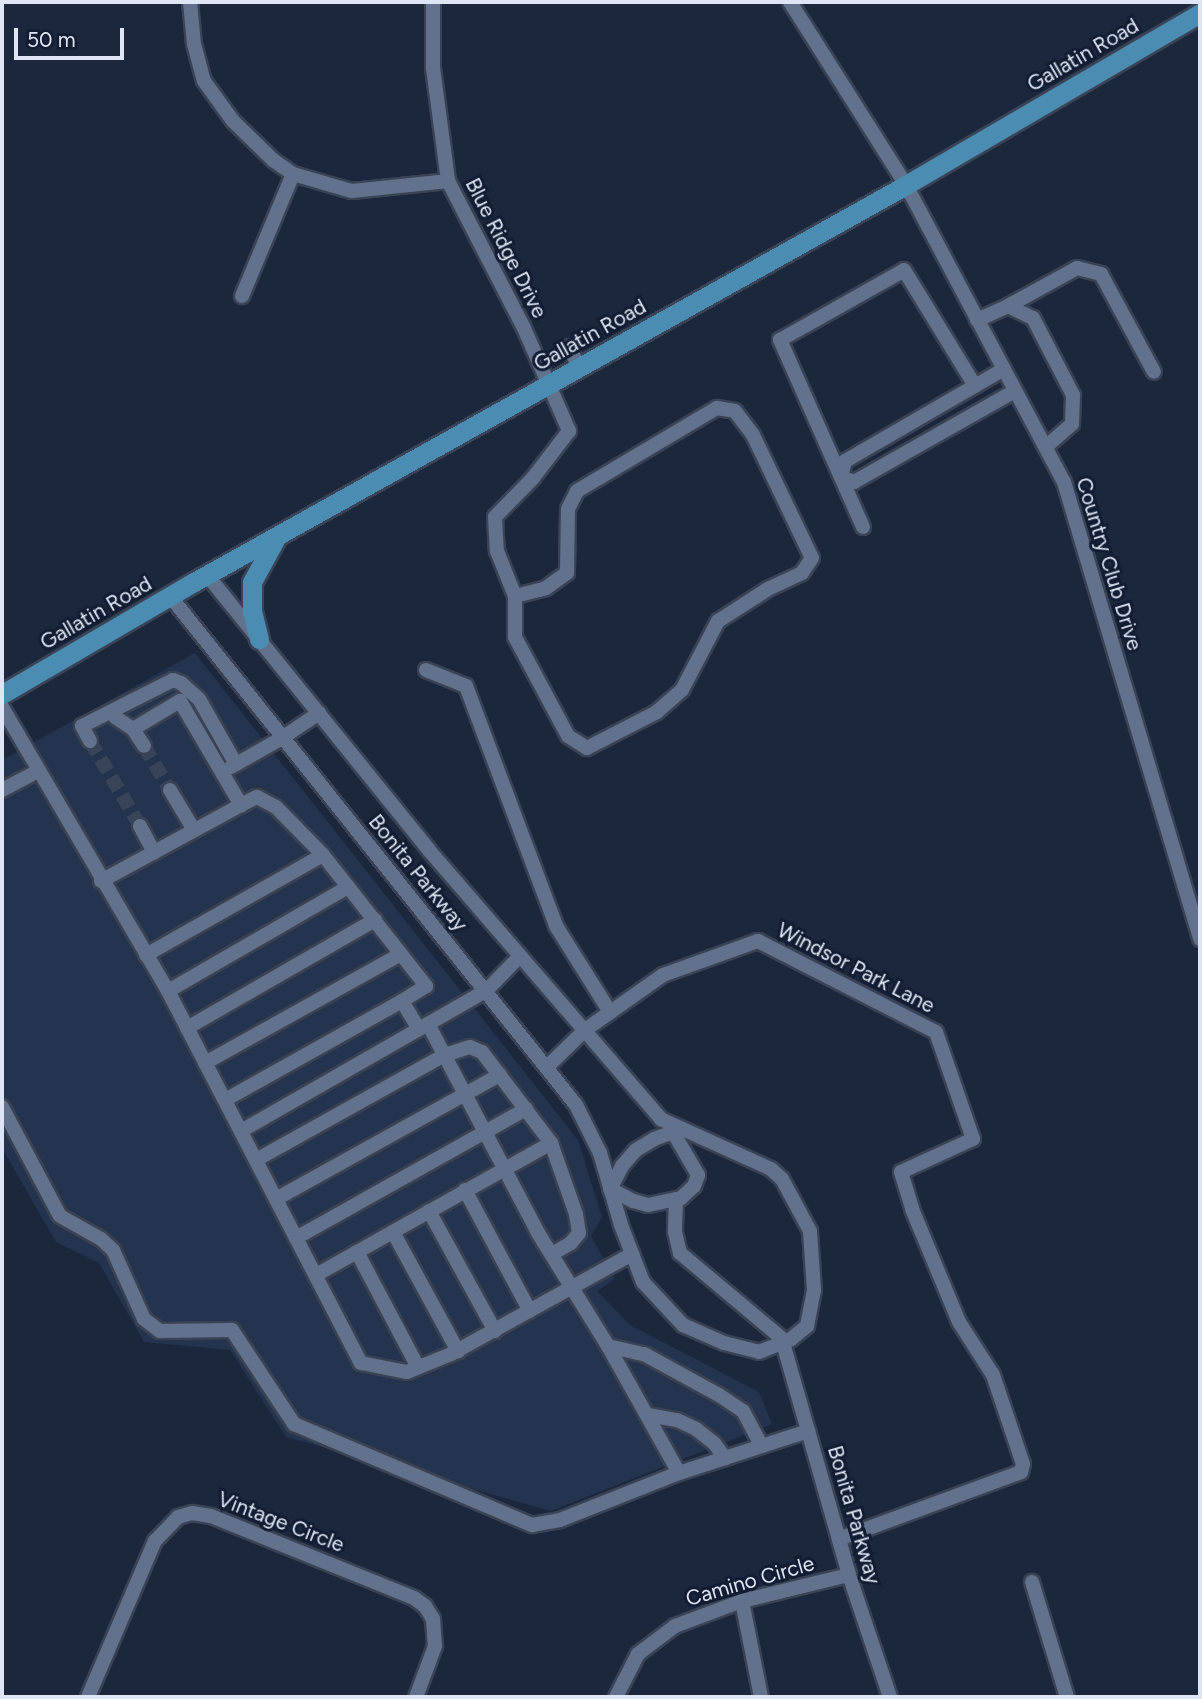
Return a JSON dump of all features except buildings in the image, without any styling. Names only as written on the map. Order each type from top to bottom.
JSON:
[{"type":"main road","name":"Gallatin Road","points":[[2,694],[207,575],[906,185],[1200,13]]},
{"type":"main road","points":[[259,639],[252,611],[252,582],[277,537]]},
{"type":"street","points":[[190,2],[194,44],[204,81],[233,121],[273,160],[293,174],[352,191],[448,181]]},
{"type":"street","name":"Blue Ridge Drive","points":[[433,2],[433,68],[448,181],[550,383],[569,431],[533,478],[495,517],[497,551],[515,596]]},
{"type":"street","name":"Country Club Drive","points":[[790,2],[906,185],[1064,482],[1200,939]]},
{"type":"street","points":[[242,296],[293,174]]},
{"type":"street","points":[[977,320],[1077,268],[1101,274],[1154,372]]},
{"type":"street","points":[[863,527],[780,340],[904,270],[975,386]]},
{"type":"street","points":[[1008,306],[1033,318],[1073,395],[1072,424],[1045,447]]},
{"type":"street","points":[[569,347],[579,368]]},
{"type":"street","points":[[841,477],[845,461],[1004,369]]},
{"type":"street","points":[[841,477],[854,482],[1015,391]]},
{"type":"street","points":[[717,408],[735,411],[753,435],[812,558],[802,573],[768,589],[718,621],[682,690],[657,712],[587,748],[568,736],[514,637],[515,596],[546,588],[566,573],[568,509],[577,491],[717,408]]},
{"type":"street","name":"Bonita Parkway","points":[[170,596],[487,990],[576,1105],[600,1153],[643,1282],[683,1325],[724,1343],[759,1352],[785,1343],[807,1326],[814,1290],[810,1231],[782,1179],[771,1169],[678,1131],[661,1119],[429,850],[207,575]]},
{"type":"street","points":[[426,670],[466,686],[556,926],[610,1012]]},
{"type":"street","points":[[90,741],[82,726],[110,715],[167,680],[181,683],[199,699],[230,768],[241,805]]},
{"type":"street","points":[[133,729],[180,701],[230,768]]},
{"type":"street","points":[[2,707],[101,881],[168,991],[361,1363],[407,1372],[495,1331],[632,1254]]},
{"type":"street","points":[[230,768],[319,713]]},
{"type":"street","points":[[110,715],[133,729],[144,746]]},
{"type":"street","points":[[2,790],[38,771]]},
{"type":"street","points":[[170,790],[194,830]]},
{"type":"street","points":[[101,881],[257,797],[276,807],[323,855],[426,986],[225,1100]]},
{"type":"street","points":[[140,826],[155,852]]},
{"type":"street","points":[[146,955],[323,855]]},
{"type":"street","points":[[168,991],[348,887]]},
{"type":"street","points":[[187,1028],[374,920]]},
{"type":"street","name":"Windsor Park Lane","points":[[547,1067],[584,1030],[663,975],[758,941],[936,1032],[973,1139],[901,1172],[912,1209],[959,1322],[993,1375],[1023,1464],[1021,1472],[839,1539]]},
{"type":"street","points":[[205,1063],[401,954]]},
{"type":"street","points":[[241,1131],[487,990],[520,956]]},
{"type":"street","points":[[402,1001],[445,1055],[552,1254],[608,1346],[679,1473]]},
{"type":"street","points":[[256,1160],[445,1055],[470,1047],[482,1052],[551,1143],[576,1214],[579,1233],[571,1243],[552,1254]]},
{"type":"street","points":[[276,1199],[500,1075]]},
{"type":"street","points":[[2,1107],[60,1216],[101,1239],[113,1250],[144,1319],[160,1331],[232,1330],[294,1424],[532,1525],[560,1520],[679,1473],[808,1431]]},
{"type":"street","points":[[296,1238],[526,1109]]},
{"type":"street","points":[[678,1131],[698,1175],[694,1186],[676,1199],[648,1205],[633,1201],[610,1189],[622,1166],[636,1150],[654,1139],[678,1131]]},
{"type":"street","points":[[316,1275],[551,1143]]},
{"type":"street","points":[[465,1190],[530,1311]]},
{"type":"street","points":[[676,1199],[675,1232],[680,1253],[785,1343]]},
{"type":"street","points":[[429,1211],[495,1331]]},
{"type":"street","points":[[393,1231],[458,1350]]},
{"type":"street","points":[[357,1252],[418,1367]]},
{"type":"street","name":"Bonita Parkway","points":[[785,1343],[849,1575],[890,1697]]},
{"type":"street","points":[[608,1346],[643,1354],[719,1395],[743,1411],[761,1445]]},
{"type":"street","points":[[648,1415],[677,1420],[696,1429],[714,1443],[725,1458]]},
{"type":"street","name":"Vintage Circle","points":[[88,1697],[155,1541],[178,1517],[192,1513],[211,1516],[414,1598],[425,1606],[433,1619],[435,1646],[416,1697]]},
{"type":"street","name":"Camino Circle","points":[[616,1697],[638,1654],[675,1626],[742,1601],[849,1575]]},
{"type":"street","points":[[1032,1582],[1067,1697]]},
{"type":"street","points":[[742,1601],[761,1697]]},
{"type":"shaded area","points":[[195,653],[578,1140],[602,1217],[591,1236],[615,1279],[597,1291],[630,1325],[759,1392],[772,1424],[551,1511],[286,1437],[230,1350],[144,1342],[99,1263],[56,1242],[2,1148],[2,760]]},
{"type":"tunnel","points":[[90,741],[140,826]]},
{"type":"tunnel","points":[[144,746],[170,790]]}]
